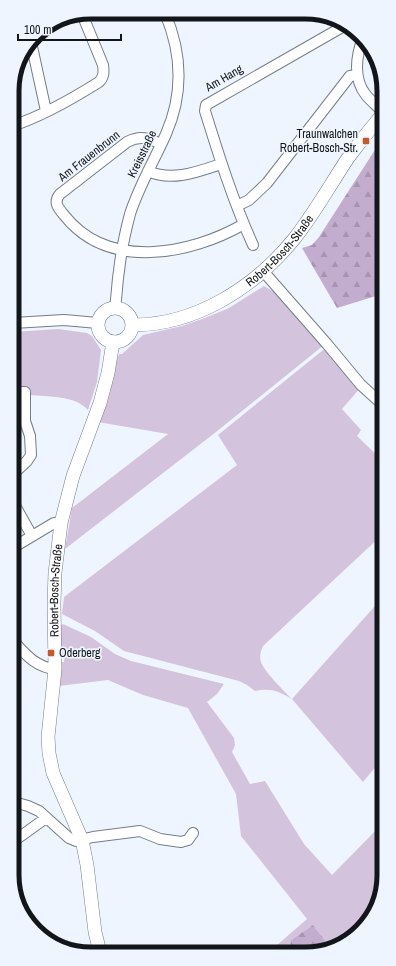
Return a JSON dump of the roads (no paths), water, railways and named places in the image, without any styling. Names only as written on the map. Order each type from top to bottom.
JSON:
[{"type":"main road","name":"Robert-Bosch-Straße","points":[[133,325],[167,321],[200,311],[234,293],[263,271],[306,223],[348,159],[377,121]]},
{"type":"main road","points":[[115,307],[126,311],[132,320],[133,325],[127,338],[113,342],[104,337],[98,323],[99,318],[106,310],[115,307]]},
{"type":"main road","name":"Robert-Bosch-Straße","points":[[99,947],[95,932],[87,865],[82,840],[57,784],[49,753],[48,737],[55,669],[54,603],[61,523],[72,476],[100,403],[108,373],[113,342]]},
{"type":"street","points":[[19,124],[65,103],[103,78],[103,65],[84,19]]},
{"type":"street","name":"Kreisstraße","points":[[115,307],[122,250],[134,204],[161,144],[175,106],[178,92],[178,63],[175,39],[168,19]]},
{"type":"street","name":"Am Hang","points":[[253,245],[221,164],[205,111],[206,105],[340,28]]},
{"type":"street","points":[[361,46],[357,62],[357,75],[365,95],[377,106]]},
{"type":"street","points":[[33,49],[46,111]]},
{"type":"street","points":[[237,206],[249,200],[267,183],[350,76],[357,75]]},
{"type":"street","name":"Am Frauenbrunn","points":[[161,144],[144,138],[138,138],[127,142],[60,194],[57,199],[57,207],[67,220],[78,230],[103,245],[122,250],[158,252],[181,249],[205,242],[244,224]]},
{"type":"street","points":[[148,171],[156,175],[178,176],[190,174],[221,164]]},
{"type":"street","points":[[263,271],[361,385],[377,399]]},
{"type":"street","points":[[19,322],[64,320],[98,323]]},
{"type":"street","points":[[19,392],[25,392],[25,421],[30,436],[29,458],[19,468]]},
{"type":"street","points":[[19,513],[32,536]]},
{"type":"street","points":[[19,544],[54,524],[61,523]]},
{"type":"street","points":[[19,647],[34,662],[43,667],[55,669]]},
{"type":"street","points":[[19,804],[34,808],[69,838],[76,841],[93,837],[140,831],[160,839],[181,842],[188,840],[193,833]]},
{"type":"street","points":[[19,837],[46,818]]},
{"type":"place","name":"Traunwalchen Robert-Bosch-Str.","points":[[366,141]]},
{"type":"place","name":"Oderberg","points":[[51,653]]}]
